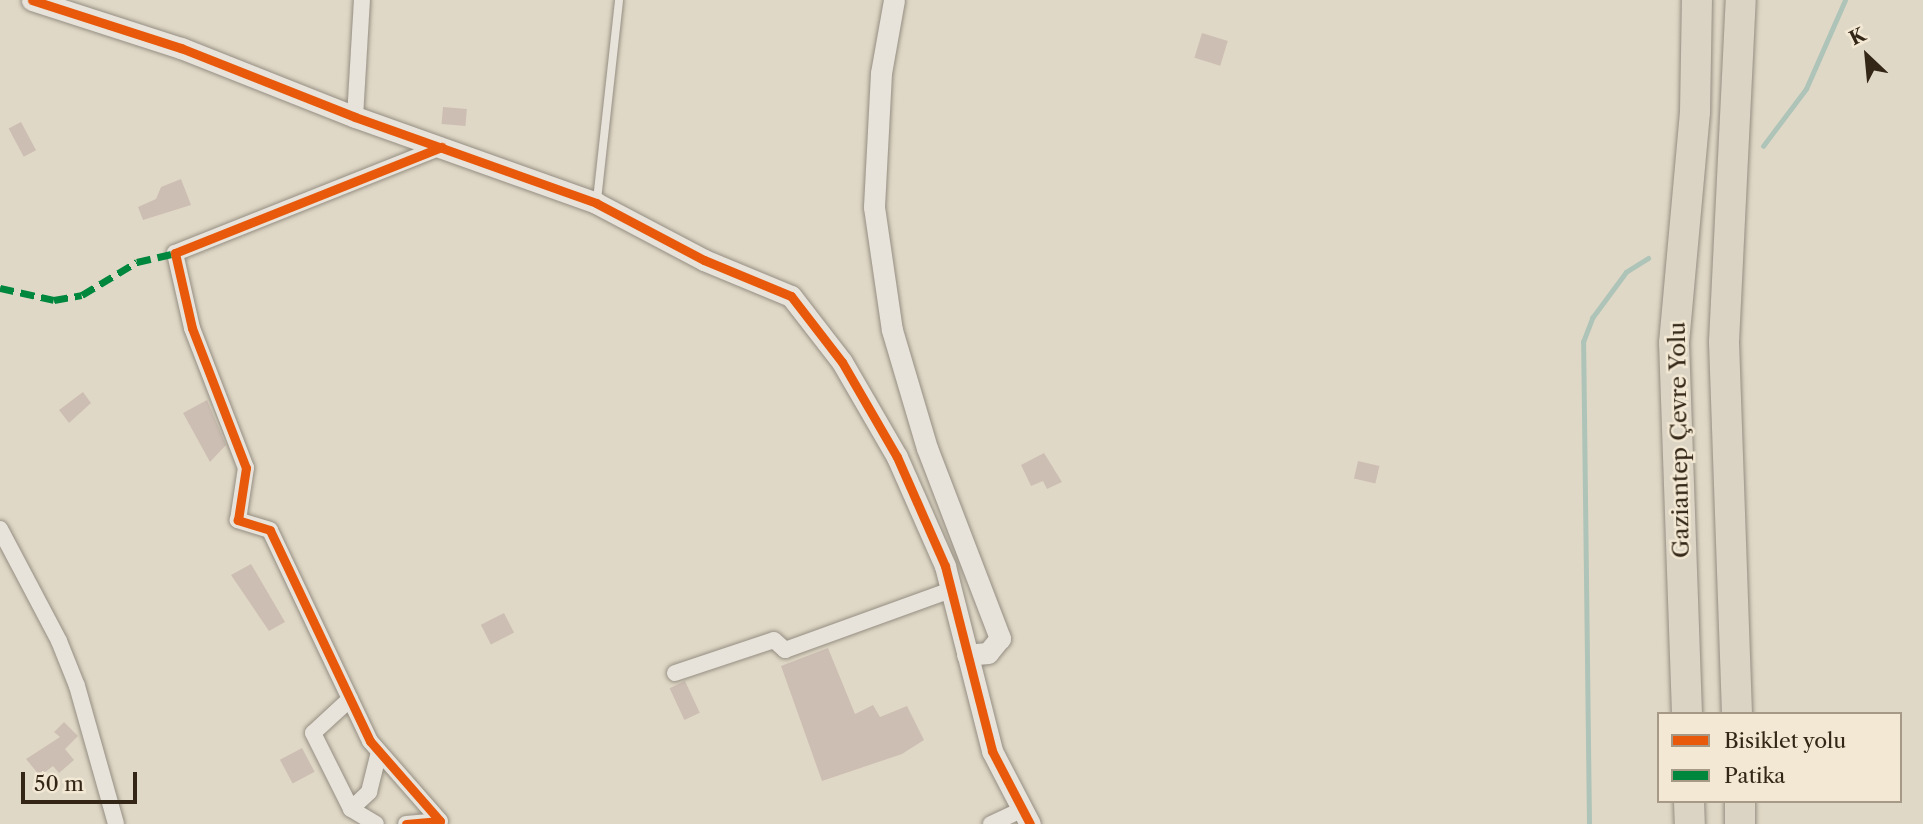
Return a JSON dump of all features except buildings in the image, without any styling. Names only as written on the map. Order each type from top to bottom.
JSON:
[{"type":"highway","name":"Gaziantep Çevre Yolu","points":[[1687,712],[1674,343],[1695,112],[1697,0]]},
{"type":"highway","name":"Gaziantep Çevre Yolu","points":[[1737,712],[1724,342],[1741,0]]},
{"type":"highway","points":[[1689,803],[1690,824]]},
{"type":"highway","points":[[1740,803],[1740,824]]},
{"type":"street","points":[[33,0],[181,48],[355,117],[596,203],[704,261],[790,296],[842,362],[897,457],[945,566],[992,751],[1025,817],[991,824]]},
{"type":"street","points":[[355,117],[362,0]]},
{"type":"street","points":[[894,0],[880,73],[874,207],[892,330],[927,448],[1000,638],[988,653],[967,655]]},
{"type":"street","points":[[442,147],[176,253],[192,328],[246,468],[238,520],[270,530],[349,699],[379,752],[444,822]]},
{"type":"street","points":[[0,529],[59,642],[77,686],[116,824]]},
{"type":"street","points":[[676,673],[774,640],[785,650],[951,590]]},
{"type":"street","points":[[349,699],[313,733],[351,808],[376,824]]},
{"type":"street","points":[[351,808],[369,792],[379,752]]},
{"type":"street","points":[[406,824],[444,822]]},
{"type":"lane","points":[[596,203],[619,0]]},
{"type":"waterway","points":[[1763,146],[1806,89],[1845,0]]},
{"type":"waterway","points":[[1589,824],[1583,342],[1592,318],[1626,272],[1648,258]]},
{"type":"marked path","points":[[0,288],[54,300],[82,295],[137,262],[175,253]]},
{"type":"cycle path","points":[[32,0],[181,48],[355,117],[596,203],[704,260],[791,296],[842,362],[897,457],[945,566],[992,751],[1030,824]]},
{"type":"cycle path","points":[[406,824],[440,821],[370,741],[270,530],[238,520],[246,468],[192,328],[175,253],[442,147]]}]
